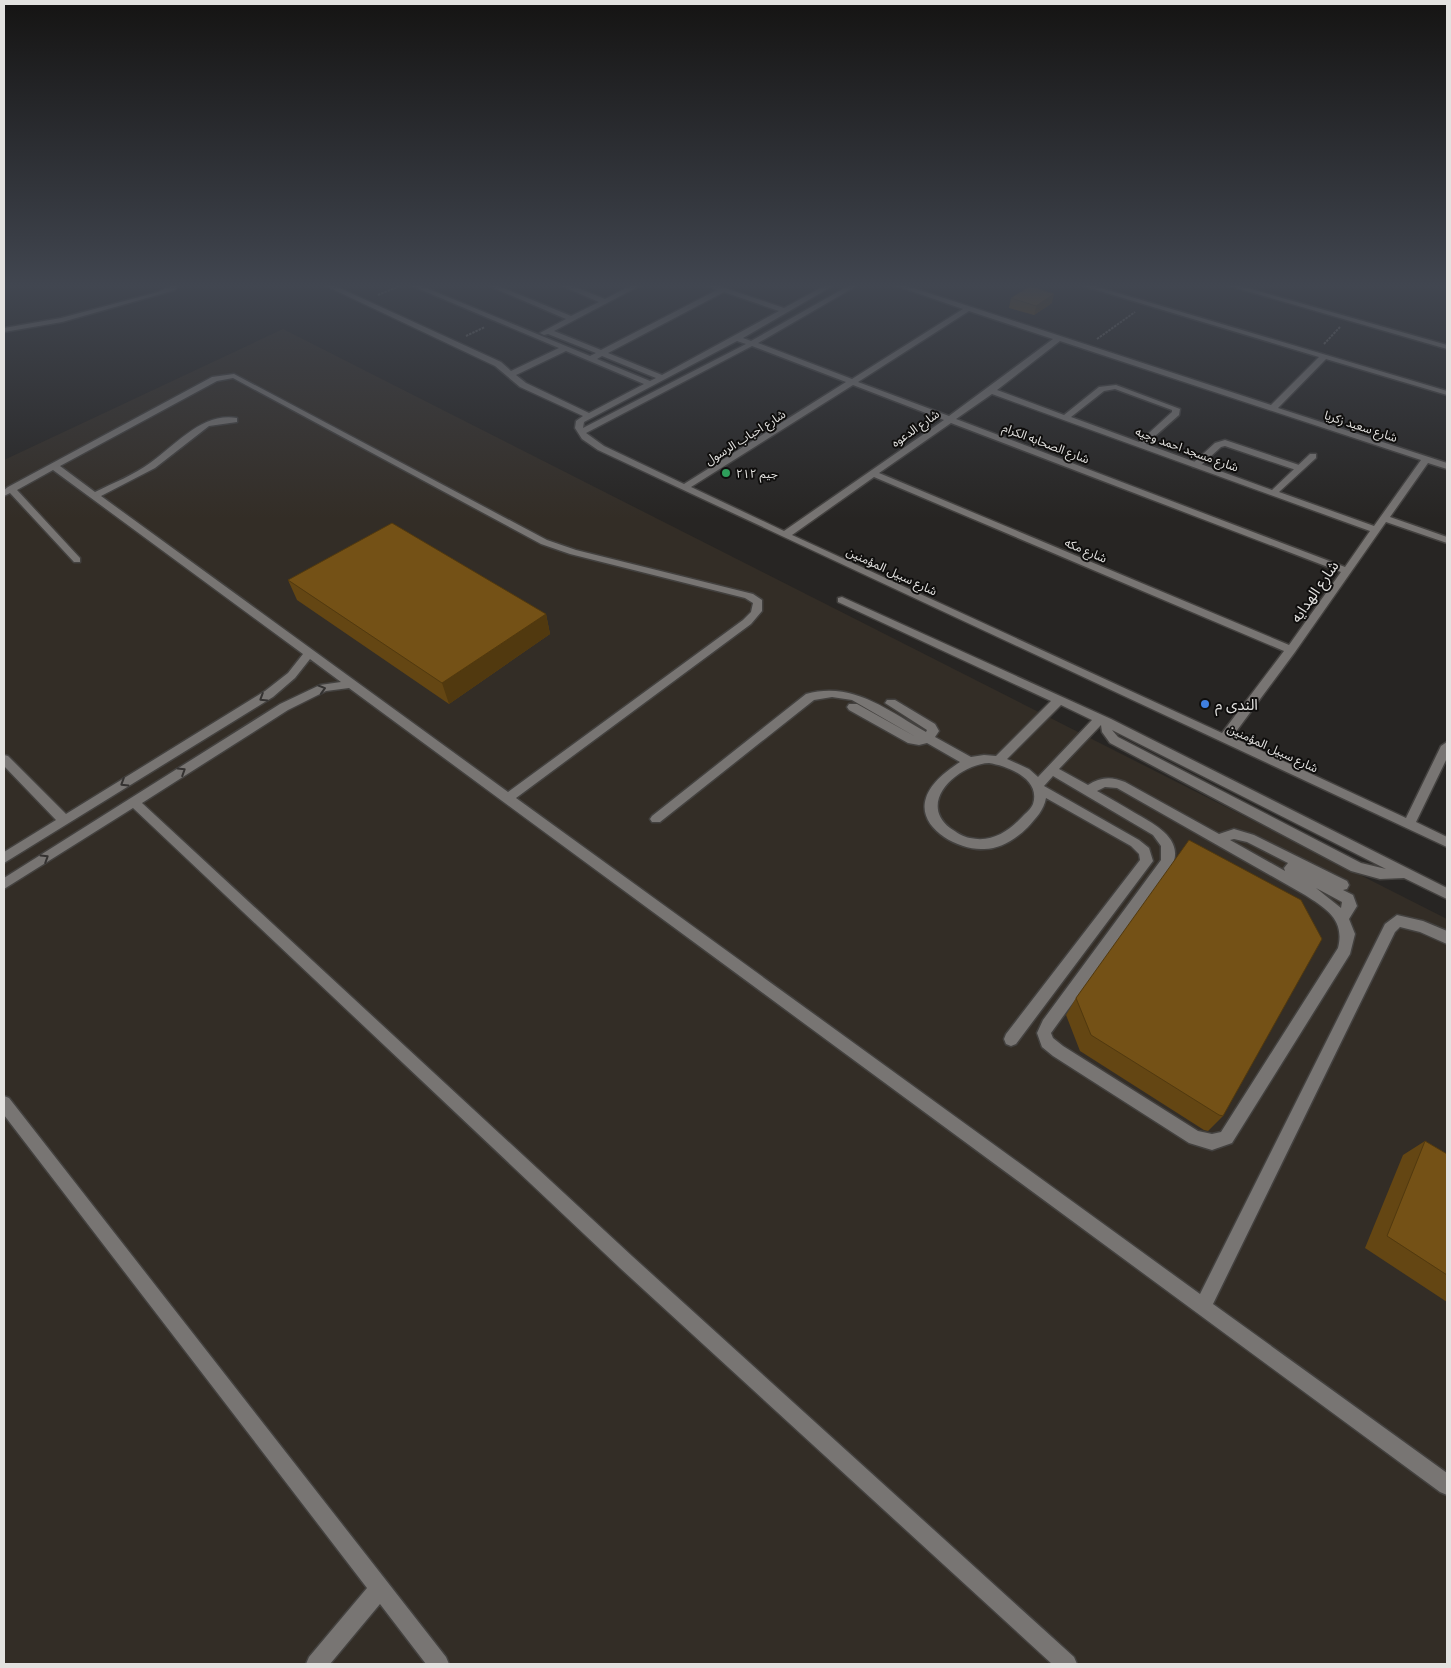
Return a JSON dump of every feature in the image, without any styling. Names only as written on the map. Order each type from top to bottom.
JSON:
[{"type":"street","points":[[496,363],[523,385],[589,416]]},
{"type":"street","points":[[510,374],[534,363]]},
{"type":"street","points":[[599,363],[649,383]]},
{"type":"street","points":[[626,363],[661,377]]},
{"type":"street","points":[[689,363],[580,421],[579,428],[582,432],[715,363]]},
{"type":"street","name":"شارع الصحابه الكرام","points":[[802,363],[1347,571]]},
{"type":"street","name":"شارع احباب الرسول","points":[[686,487],[883,363]]},
{"type":"street","name":"شارع الدعوه","points":[[785,535],[1027,363]]},
{"type":"street","name":"شارع سعيد زكريا","points":[[1130,363],[1447,466]]},
{"type":"street","points":[[1272,409],[1317,363]]},
{"type":"street","points":[[1347,363],[1447,393]]},
{"type":"street","points":[[77,560],[7,491],[55,467],[215,379],[234,376],[544,542],[574,552],[742,594],[758,602],[759,608],[747,622],[509,797]]},
{"type":"street","points":[[1065,418],[1102,389],[1108,387],[1116,387],[1176,409],[1176,413],[1140,445]]},
{"type":"street","name":"شارع مسجد احمد وجيه","points":[[991,390],[1375,530]]},
{"type":"street","points":[[94,496],[152,466],[206,424],[223,420],[234,420]]},
{"type":"street","name":"شارع سبيل المؤمنين","points":[[582,432],[585,437],[601,448],[1447,842]]},
{"type":"street","points":[[1196,465],[1218,445],[1225,443],[1299,468]]},
{"type":"street","points":[[1273,493],[1313,456]]},
{"type":"street","name":"شارع الهدايه","points":[[1224,739],[1291,650],[1426,459]]},
{"type":"street","points":[[55,467],[350,684],[509,797],[1447,1485]]},
{"type":"street","name":"شارع مكه","points":[[872,473],[1291,650]]},
{"type":"street","points":[[1383,518],[1447,540]]},
{"type":"street","points":[[842,600],[1103,721],[1108,734],[1114,740],[1356,867],[1390,876],[1404,873],[1447,894]]},
{"type":"street","points":[[4,858],[269,694],[289,680],[301,666],[309,652]]},
{"type":"street","points":[[4,884],[299,698],[324,688],[350,684]]},
{"type":"street","points":[[656,819],[810,697],[823,693],[841,693],[855,697],[970,762]]},
{"type":"street","points":[[1000,760],[1059,700]]},
{"type":"street","points":[[852,707],[912,740],[921,742],[928,738],[933,731],[931,727],[891,703]]},
{"type":"street","points":[[1011,1038],[1147,862],[1145,852],[1135,843],[1037,786],[1027,773],[1019,767],[1000,760],[979,760],[962,766],[936,790],[932,798],[931,807],[938,825],[958,839],[982,844],[1004,840],[1013,834],[1036,810],[1039,803],[1037,786],[1103,721]]},
{"type":"street","points":[[1409,825],[1447,746]]},
{"type":"street","points":[[4,759],[64,820]]},
{"type":"street","points":[[1052,770],[1157,832],[1168,846],[1169,854],[1167,862],[1044,1033],[1047,1042],[1058,1051],[1195,1138],[1212,1142],[1226,1138],[1345,950],[1348,935],[1342,918],[1329,903],[1310,891],[1116,783],[1102,782],[1089,791]]},
{"type":"street","points":[[134,802],[626,1262],[1067,1664]]},
{"type":"street","points":[[1218,839],[1228,834],[1250,838],[1342,885]]},
{"type":"street","points":[[1266,855],[1344,896],[1350,903],[1350,906],[1342,918]]},
{"type":"street","points":[[1203,1306],[1390,928],[1398,921],[1408,922],[1428,928],[1447,938]]},
{"type":"street","points":[[4,1103],[439,1664]]},
{"type":"street","points":[[316,1664],[380,1588]]},
{"type":"shaded area","points":[[211,363],[350,363],[1447,919],[1447,1664],[4,1664],[4,460]]},
{"type":"building","points":[[392,523],[546,614],[442,683],[288,580]]},
{"type":"building","points":[[1189,840],[1301,900],[1322,939],[1223,1116],[1091,1035],[1076,998]]},
{"type":"building","points":[[1425,1141],[1447,1154],[1447,1275],[1387,1236]]},
{"type":"place","name":"جيم ٢١٢","points":[[726,473]]},
{"type":"place","name":"الندى م","points":[[1205,704]]}]
